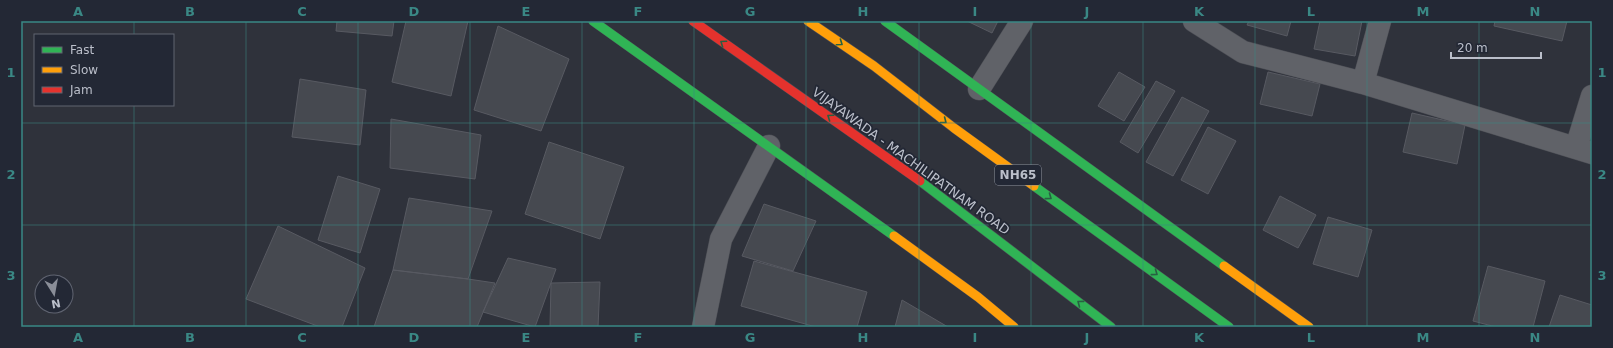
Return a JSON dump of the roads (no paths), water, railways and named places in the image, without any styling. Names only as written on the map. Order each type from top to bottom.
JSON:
[{"type":"main road","points":[[593,21],[978,297],[1014,327]]},
{"type":"main road","name":"VIJAYAWADA - MACHILIPATNAM ROAD","points":[[692,21],[915,176],[1111,327]]},
{"type":"main road","name":"NH65","points":[[808,21],[874,66],[954,128],[1229,327]]},
{"type":"main road","points":[[885,21],[1309,327]]},
{"type":"street","points":[[979,89],[1022,21]]},
{"type":"street","points":[[1194,21],[1243,52],[1362,83],[1584,150],[1592,96]]},
{"type":"street","points":[[1362,83],[1380,21]]},
{"type":"street","points":[[703,327],[721,240],[769,146]]}]
